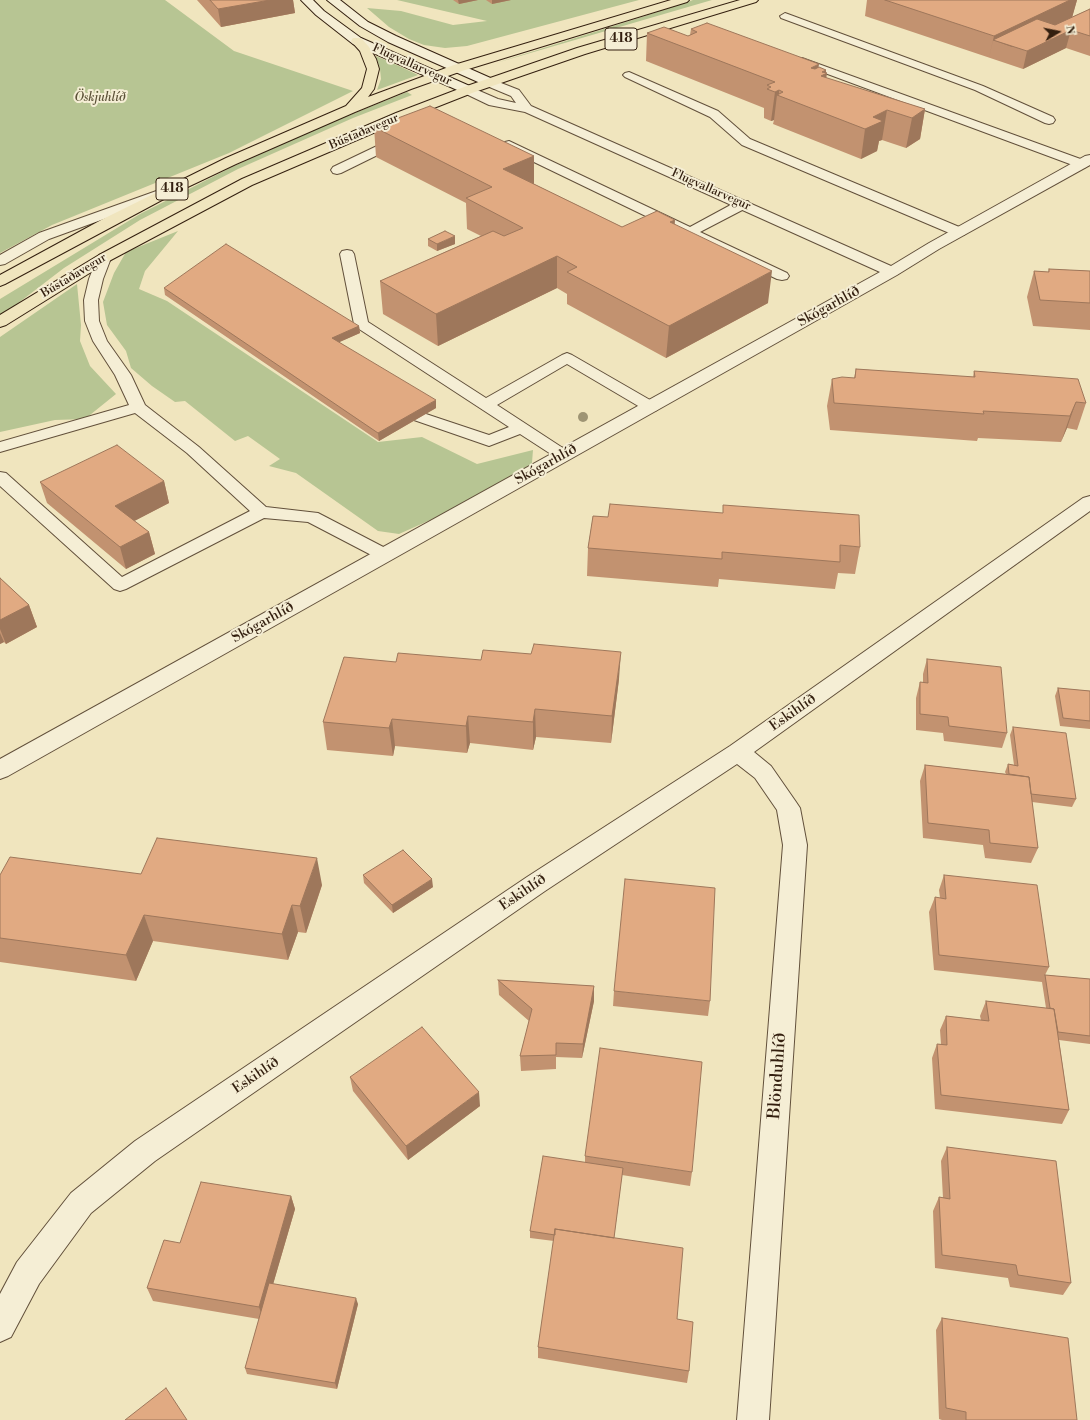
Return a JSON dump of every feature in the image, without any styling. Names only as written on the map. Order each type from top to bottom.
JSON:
[{"type":"main road","name":"Bústaðavegur","points":[[0,281],[170,190],[238,158],[350,109],[458,68],[683,0]]},
{"type":"main road","name":"Bústaðavegur","points":[[0,322],[104,258],[247,182],[401,116],[468,90],[581,51],[752,0]]},
{"type":"main road","points":[[350,109],[368,89],[372,79],[373,69],[370,59],[365,50],[357,41]]},
{"type":"street","name":"Flugvallarvegur","points":[[307,0],[320,13],[357,41],[494,102],[529,108],[892,272]]},
{"type":"street","name":"Flugvallarvegur","points":[[333,0],[364,24],[384,35],[515,93],[529,108]]},
{"type":"street","name":"Skógarhlíð","points":[[0,770],[892,272],[959,232],[1086,161]]},
{"type":"street","name":"Eskihlíð","points":[[0,1326],[28,1273],[81,1203],[145,1151],[536,884],[738,752],[1090,502]]},
{"type":"street","name":"Blönduhlíð","points":[[738,752],[763,772],[788,808],[795,845],[753,1420]]},
{"type":"lane","points":[[785,16],[979,88],[1049,120]]},
{"type":"lane","points":[[789,56],[1086,161]]},
{"type":"lane","points":[[629,75],[714,114],[746,142],[959,232]]},
{"type":"lane","points":[[337,170],[412,134]]},
{"type":"lane","points":[[496,139],[782,276]]},
{"type":"lane","points":[[0,261],[44,236],[170,190]]},
{"type":"lane","points":[[690,232],[743,204]]},
{"type":"lane","points":[[347,254],[361,324],[563,456]]},
{"type":"lane","points":[[104,258],[96,279],[91,300],[92,321],[100,341],[123,375],[138,407],[193,450],[261,512]]},
{"type":"lane","points":[[486,405],[567,358],[651,407]]},
{"type":"lane","points":[[0,447],[138,407]]},
{"type":"lane","points":[[420,417],[489,441],[521,428]]},
{"type":"lane","points":[[0,477],[120,585],[261,512],[312,517],[385,555]]},
{"type":"green space","name":"Öskjuhlíð","points":[[0,0],[165,0],[234,51],[353,91],[229,153],[52,225],[0,253]]},
{"type":"green space","points":[[397,0],[639,0],[467,46],[445,48],[424,45],[409,39],[389,27],[367,8],[401,11],[453,25],[487,21]]},
{"type":"green space","points":[[693,0],[712,0],[496,63],[642,17]]},
{"type":"green space","points":[[376,56],[418,75],[377,90],[381,79]]},
{"type":"green space","points":[[407,92],[412,95],[353,118],[238,169],[140,220],[64,268],[0,317],[0,299],[140,214],[232,167],[310,131]]},
{"type":"green space","points":[[178,231],[145,271],[139,289],[167,301],[378,442],[422,437],[477,464],[533,450],[531,475],[399,534],[378,531],[296,473],[269,466],[280,459],[248,436],[235,441],[185,401],[175,402],[152,386],[131,368],[126,351],[107,325],[103,302],[114,273],[126,252]]},
{"type":"green space","points":[[77,284],[81,325],[80,341],[90,366],[116,394],[85,419],[55,420],[0,432],[0,337]]},
{"type":"building","points":[[210,0],[270,0],[218,9]]},
{"type":"building","points":[[885,0],[1070,0],[994,36]]},
{"type":"building","points":[[1090,9],[1090,36],[1071,30],[1027,51],[993,40],[1037,19],[1055,25]]},
{"type":"building","points":[[707,23],[819,64],[811,68],[815,69],[819,67],[826,70],[822,72],[827,73],[821,76],[925,109],[912,118],[887,110],[873,117],[883,121],[865,129],[777,95],[783,92],[779,90],[775,92],[767,89],[771,87],[767,85],[775,82],[647,33],[664,27],[688,36],[697,32],[691,29]]},
{"type":"building","points":[[430,106],[534,156],[503,169],[622,227],[657,211],[675,220],[670,222],[772,271],[669,326],[567,272],[577,267],[557,256],[436,314],[380,281],[493,231],[504,236],[523,228],[466,198],[492,187],[374,127]]},
{"type":"building","points":[[445,231],[455,236],[437,244],[428,239]]},
{"type":"building","points":[[226,244],[359,326],[332,338],[436,400],[378,433],[164,288]]},
{"type":"building","points":[[1049,269],[1090,271],[1090,303],[1040,300],[1034,271],[1049,272]]},
{"type":"building","points":[[856,369],[975,377],[974,371],[1078,379],[1086,403],[1076,402],[1070,416],[983,411],[984,414],[834,403],[832,379],[842,377],[855,378]]},
{"type":"building","points":[[117,445],[164,481],[115,506],[149,532],[120,547],[40,482]]},
{"type":"building","points":[[610,504],[723,513],[723,505],[859,515],[860,547],[840,545],[840,562],[722,552],[722,559],[588,548],[593,516],[608,517]]},
{"type":"building","points":[[0,578],[29,605],[0,620]]},
{"type":"building","points":[[534,644],[621,652],[612,716],[535,709],[533,722],[468,716],[466,726],[392,719],[389,728],[323,722],[344,657],[396,662],[398,653],[481,660],[483,650],[531,654]]},
{"type":"building","points":[[927,659],[1001,667],[1007,733],[949,726],[948,717],[920,714],[920,682],[928,683]]},
{"type":"building","points":[[1058,688],[1090,691],[1090,721],[1063,718]]},
{"type":"building","points":[[1013,727],[1066,733],[1076,799],[1031,794],[1029,777],[1009,774],[1008,764],[1018,766]]},
{"type":"building","points":[[925,765],[1029,777],[1038,848],[990,843],[989,830],[928,823]]},
{"type":"building","points":[[157,838],[317,858],[300,906],[292,905],[282,934],[144,915],[126,955],[0,938],[0,875],[10,857],[141,874]]},
{"type":"building","points":[[403,850],[432,879],[392,905],[363,875]]},
{"type":"building","points":[[944,875],[1037,885],[1049,967],[939,955],[935,897],[946,899]]},
{"type":"building","points":[[625,879],[715,888],[710,1001],[614,991]]},
{"type":"building","points":[[1045,975],[1090,979],[1090,1036],[1058,1032],[1054,1009],[1050,1008]]},
{"type":"building","points":[[498,980],[594,986],[583,1044],[556,1043],[556,1055],[520,1056],[532,1009]]},
{"type":"building","points":[[986,1001],[1054,1009],[1069,1110],[941,1095],[937,1044],[947,1045],[946,1016],[989,1021]]},
{"type":"building","points":[[422,1027],[479,1092],[406,1146],[350,1077]]},
{"type":"building","points":[[600,1048],[702,1062],[692,1172],[585,1156]]},
{"type":"building","points":[[947,1147],[1056,1161],[1071,1283],[1018,1275],[1016,1265],[942,1255],[939,1197],[950,1199]]},
{"type":"building","points":[[543,1156],[623,1168],[614,1238],[555,1229],[555,1235],[530,1231]]},
{"type":"building","points":[[201,1182],[291,1196],[259,1307],[147,1288],[164,1240],[180,1243]]},
{"type":"building","points":[[555,1229],[683,1248],[677,1319],[693,1322],[689,1371],[538,1347]]},
{"type":"building","points":[[269,1283],[356,1298],[335,1383],[245,1368]]},
{"type":"building","points":[[942,1318],[1068,1338],[1077,1420],[966,1420],[966,1412],[946,1408]]},
{"type":"building","points":[[166,1388],[187,1420],[125,1420]]}]
